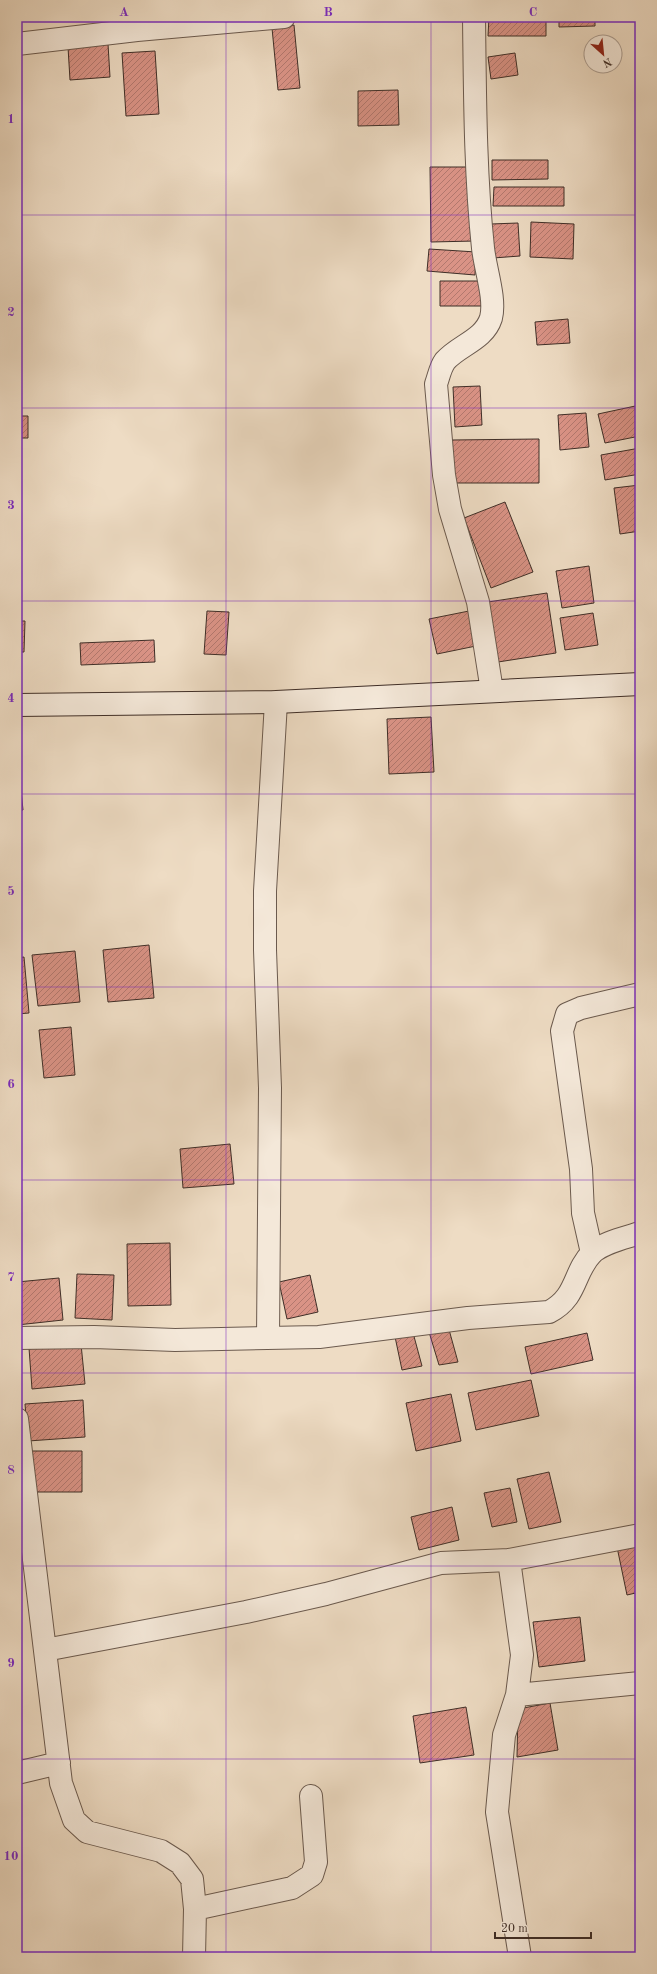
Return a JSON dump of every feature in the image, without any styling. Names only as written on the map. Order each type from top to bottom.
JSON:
[{"type":"street","points":[[17,44],[136,23],[284,17]]},
{"type":"street","points":[[474,17],[475,115],[483,249],[491,302],[491,317],[483,332],[446,361],[436,384],[444,475],[450,509],[478,602],[492,691]]},
{"type":"street","points":[[17,706],[276,702],[640,684]]},
{"type":"street","points":[[268,1338],[270,1088],[265,950],[265,892],[276,702]]},
{"type":"street","points":[[592,1253],[583,1213],[581,1169],[562,1031],[567,1014],[581,1008],[640,994]]},
{"type":"street","points":[[17,1338],[94,1337],[175,1340],[319,1337],[468,1318],[549,1312],[560,1306],[569,1294],[581,1270],[592,1253],[610,1243],[640,1232]]},
{"type":"street","points":[[17,1419],[20,1467],[45,1650],[61,1783],[74,1820],[86,1832],[161,1851],[180,1863],[192,1879],[195,1909],[194,1957]]},
{"type":"street","points":[[45,1650],[326,1594],[442,1563],[509,1560],[640,1535]]},
{"type":"street","points":[[509,1560],[522,1655],[517,1695],[504,1735],[497,1812],[520,1957]]},
{"type":"street","points":[[517,1695],[640,1683]]},
{"type":"street","points":[[17,1773],[58,1763]]},
{"type":"street","points":[[195,1909],[292,1888],[312,1875],[316,1862],[311,1796]]},
{"type":"building","points":[[489,17],[546,17],[546,36],[488,36]]},
{"type":"building","points":[[559,17],[595,17],[595,26],[559,27]]},
{"type":"building","points":[[294,25],[300,88],[278,90],[272,28]]},
{"type":"building","points":[[108,44],[110,77],[70,80],[68,47]]},
{"type":"building","points":[[155,51],[159,114],[126,116],[122,53]]},
{"type":"building","points":[[515,53],[518,75],[491,79],[488,57]]},
{"type":"building","points":[[398,90],[399,125],[358,126],[358,91]]},
{"type":"building","points":[[492,160],[548,160],[548,179],[492,180]]},
{"type":"building","points":[[430,167],[474,167],[475,241],[431,242]]},
{"type":"building","points":[[494,187],[564,187],[564,206],[493,206]]},
{"type":"building","points":[[531,222],[574,224],[573,259],[530,257]]},
{"type":"building","points":[[518,223],[520,256],[493,258],[491,224]]},
{"type":"building","points":[[429,249],[476,252],[475,275],[427,271]]},
{"type":"building","points":[[440,281],[485,281],[485,306],[440,306]]},
{"type":"building","points":[[568,319],[570,343],[537,345],[535,322]]},
{"type":"building","points":[[480,386],[482,425],[455,427],[453,387]]},
{"type":"building","points":[[640,405],[640,436],[605,443],[598,414]]},
{"type":"building","points":[[586,413],[589,447],[560,450],[558,415]]},
{"type":"building","points":[[17,416],[28,416],[28,438],[17,438]]},
{"type":"building","points":[[539,439],[539,483],[453,483],[452,440]]},
{"type":"building","points":[[640,448],[640,474],[605,480],[601,455]]},
{"type":"building","points":[[640,485],[640,531],[620,534],[614,488]]},
{"type":"building","points":[[505,502],[533,572],[491,588],[464,518]]},
{"type":"building","points":[[589,566],[594,603],[562,608],[556,571]]},
{"type":"building","points":[[547,593],[556,653],[498,662],[488,602]]},
{"type":"building","points":[[207,611],[229,612],[226,655],[204,654]]},
{"type":"building","points":[[469,611],[476,646],[437,654],[429,619]]},
{"type":"building","points":[[593,613],[598,645],[565,650],[560,618]]},
{"type":"building","points":[[17,621],[25,621],[24,652],[17,652]]},
{"type":"building","points":[[154,640],[155,662],[81,665],[80,643]]},
{"type":"building","points":[[431,717],[434,772],[389,774],[387,719]]},
{"type":"building","points":[[17,781],[20,781],[23,810],[17,811]]},
{"type":"building","points":[[149,945],[154,998],[108,1002],[103,950]]},
{"type":"building","points":[[75,951],[80,1002],[38,1006],[32,955]]},
{"type":"building","points":[[24,957],[29,1013],[17,1014],[17,958]]},
{"type":"building","points":[[71,1027],[75,1075],[44,1078],[39,1030]]},
{"type":"building","points":[[230,1144],[234,1184],[183,1188],[180,1149]]},
{"type":"building","points":[[170,1243],[171,1305],[128,1306],[127,1244]]},
{"type":"building","points":[[77,1274],[114,1275],[112,1320],[75,1318]]},
{"type":"building","points":[[310,1275],[318,1312],[287,1319],[279,1282]]},
{"type":"building","points":[[59,1278],[63,1320],[17,1325],[17,1282]]},
{"type":"building","points":[[448,1326],[458,1362],[439,1365],[429,1332]]},
{"type":"building","points":[[412,1329],[422,1366],[402,1370],[394,1332]]},
{"type":"building","points":[[587,1333],[593,1360],[531,1374],[525,1347]]},
{"type":"building","points":[[81,1344],[85,1384],[32,1389],[29,1348]]},
{"type":"building","points":[[531,1380],[539,1416],[476,1430],[468,1393]]},
{"type":"building","points":[[451,1394],[461,1441],[416,1451],[406,1403]]},
{"type":"building","points":[[83,1400],[85,1437],[28,1441],[25,1404]]},
{"type":"building","points":[[25,1451],[82,1451],[82,1492],[29,1492]]},
{"type":"building","points":[[549,1472],[561,1522],[529,1529],[517,1479]]},
{"type":"building","points":[[510,1488],[517,1522],[492,1527],[484,1493]]},
{"type":"building","points":[[452,1507],[459,1540],[419,1550],[411,1517]]},
{"type":"building","points":[[640,1543],[640,1592],[627,1595],[617,1547]]},
{"type":"building","points":[[580,1617],[585,1661],[539,1667],[533,1622]]},
{"type":"building","points":[[550,1703],[558,1750],[517,1757],[518,1709]]},
{"type":"building","points":[[466,1707],[474,1755],[420,1763],[413,1716]]}]
